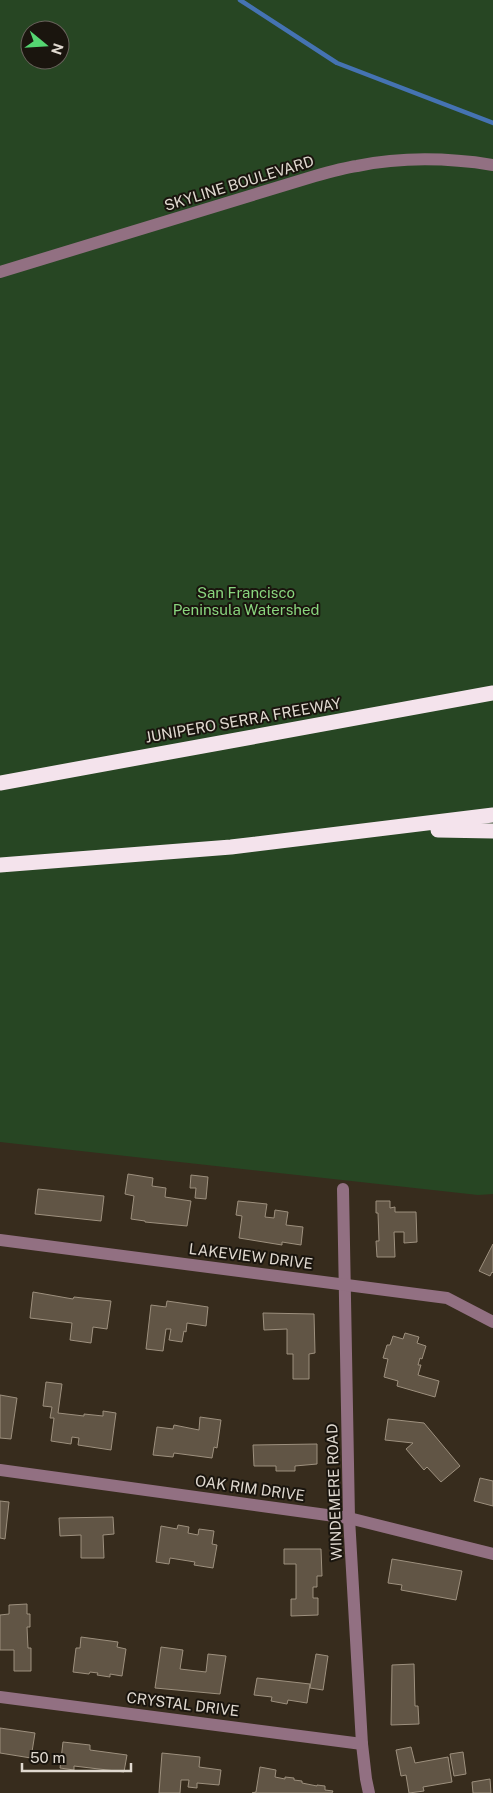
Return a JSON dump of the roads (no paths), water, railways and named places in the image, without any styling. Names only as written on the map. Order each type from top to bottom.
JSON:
[{"type":"highway","name":"JUNIPERO SERRA FREEWAY","points":[[0,783],[493,693]]},
{"type":"highway","points":[[0,865],[198,850],[493,815]]},
{"type":"highway","points":[[389,828],[493,831]]},
{"type":"street","name":"SKYLINE BOULEVARD","points":[[0,272],[315,176],[358,165],[402,160],[444,160],[493,165]]},
{"type":"street","name":"WINDEMERE ROAD","points":[[343,1189],[349,1518],[362,1744],[369,1793]]},
{"type":"street","name":"LAKEVIEW DRIVE","points":[[0,1240],[447,1298],[493,1322]]},
{"type":"street","name":"OAK RIM DRIVE","points":[[0,1470],[349,1518],[493,1554]]},
{"type":"street","name":"CRYSTAL DRIVE","points":[[0,1697],[362,1744]]},
{"type":"waterway","points":[[240,0],[337,63],[493,123]]},
{"type":"park label","name":"San Francisco Peninsula Watershed","points":[[246,600]]}]
